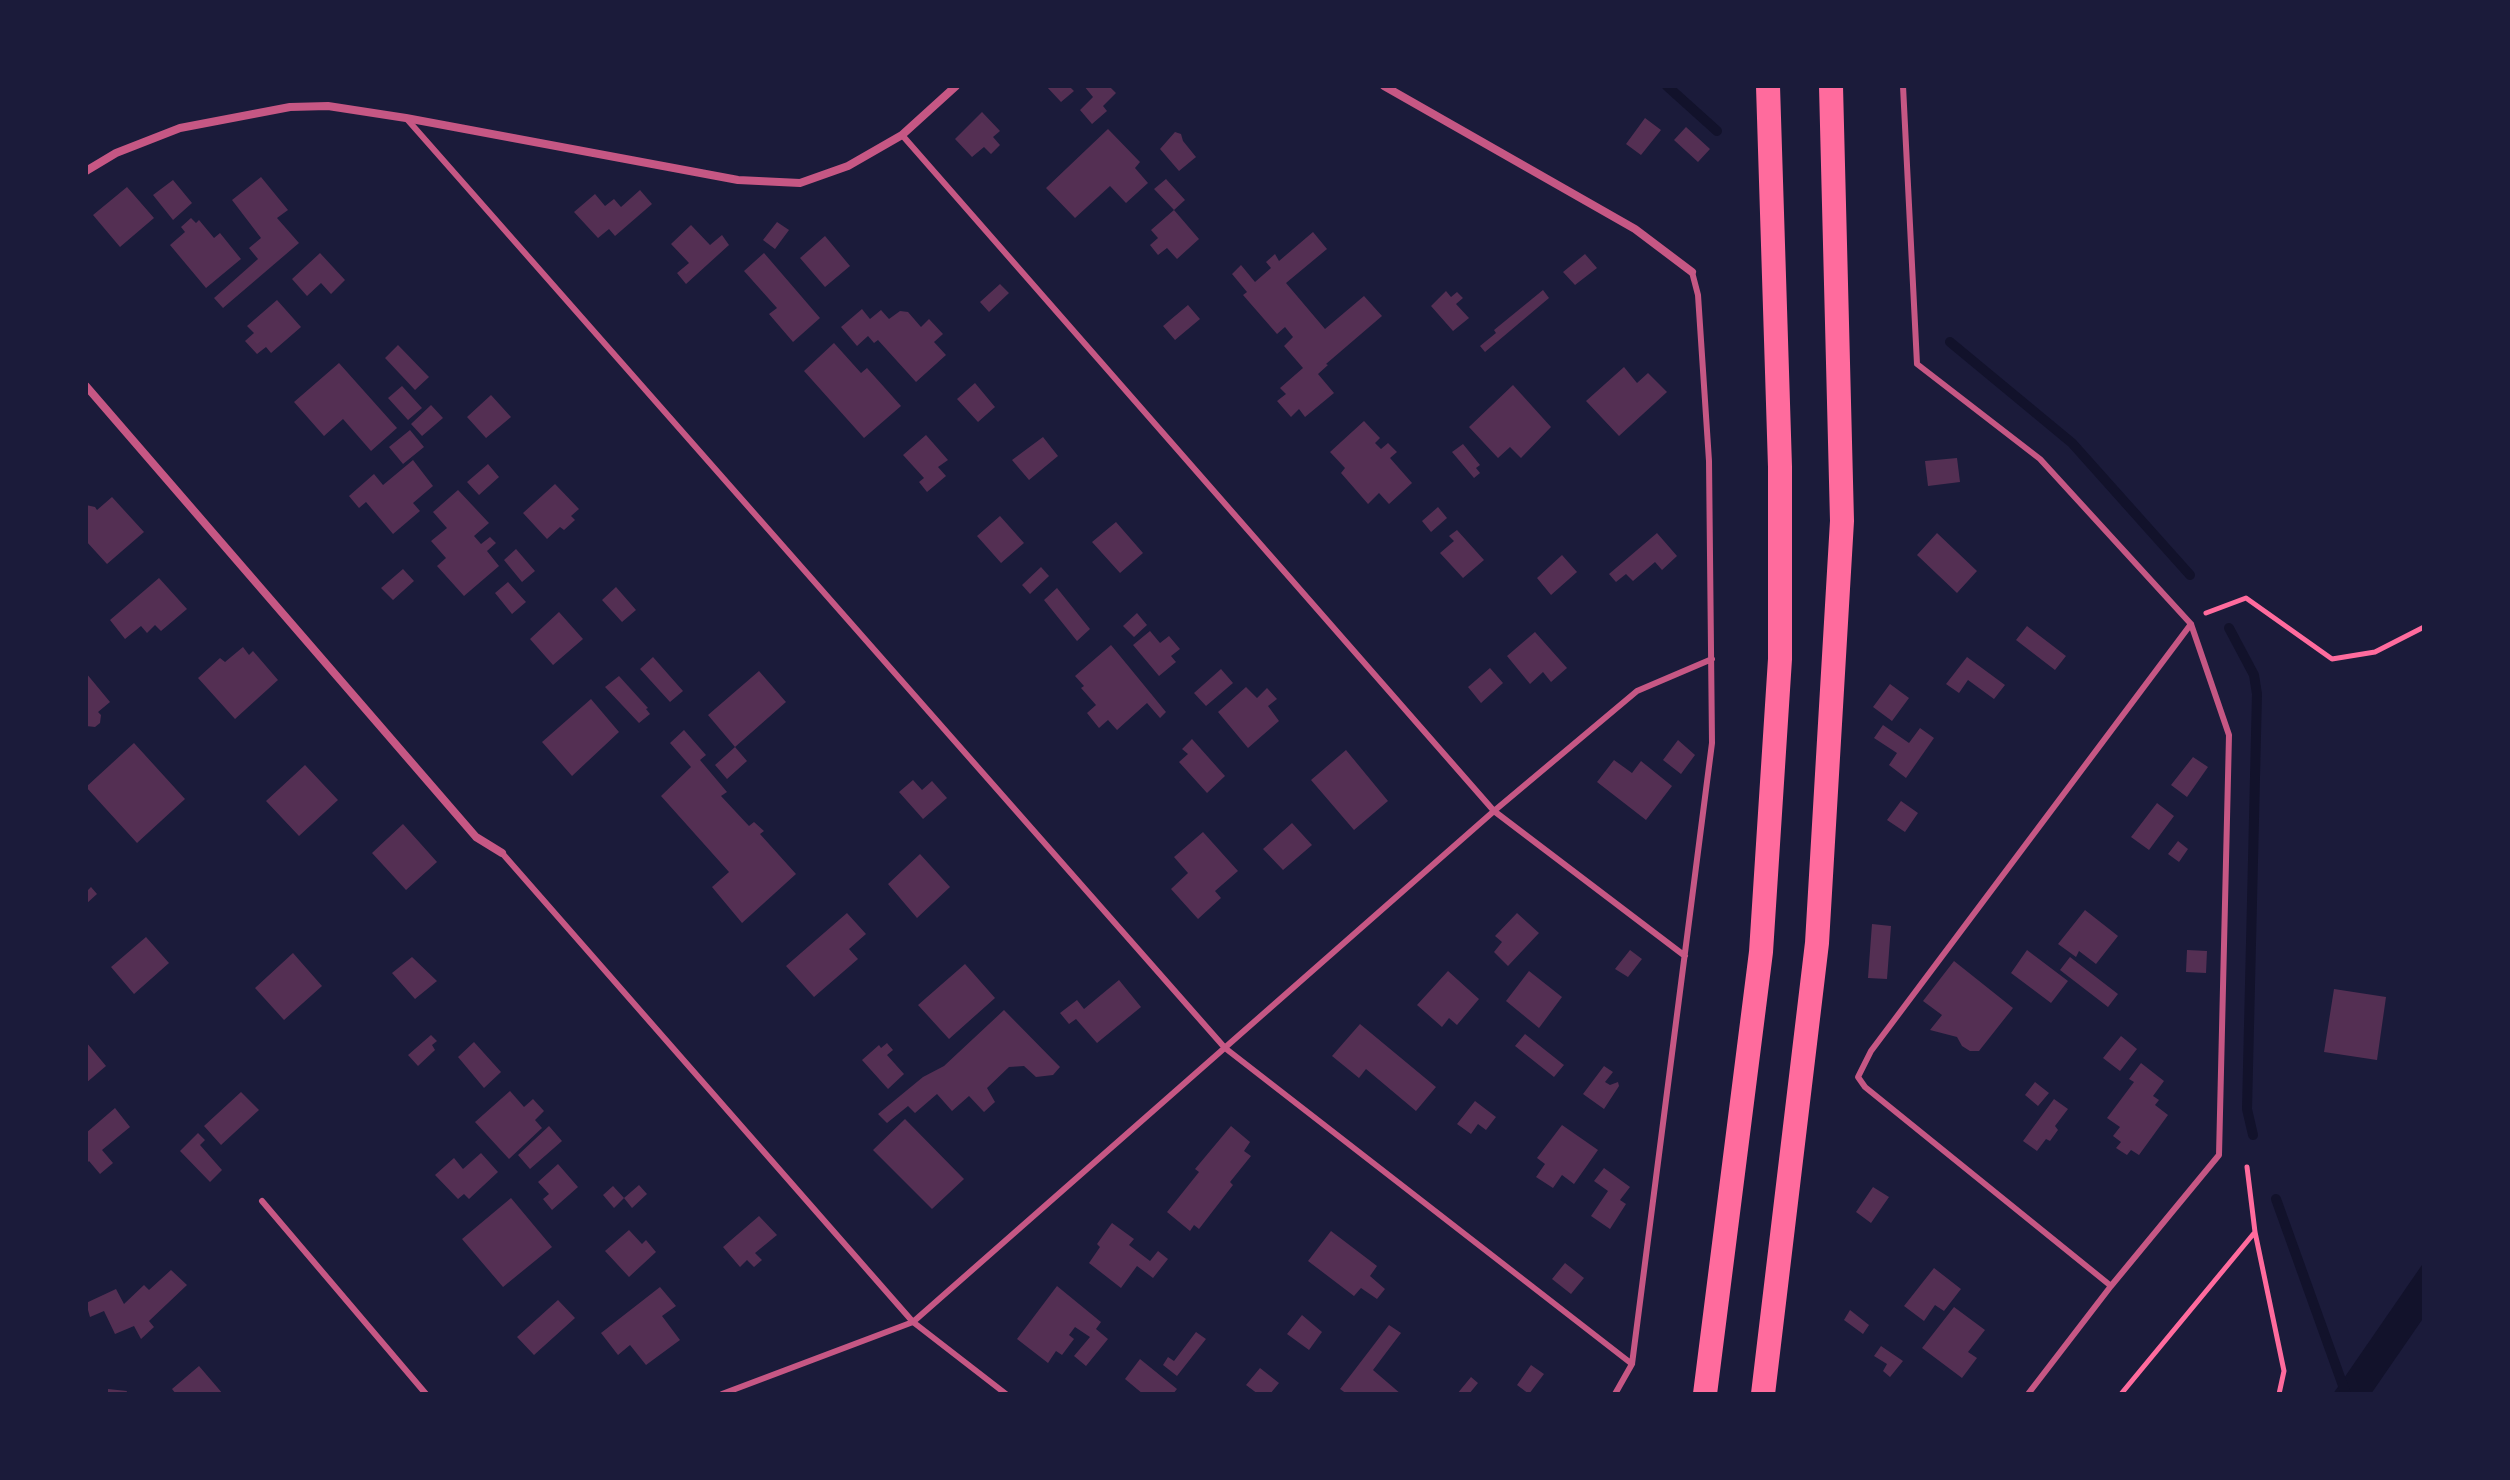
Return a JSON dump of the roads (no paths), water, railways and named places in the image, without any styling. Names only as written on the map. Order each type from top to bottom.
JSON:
[{"type":"highway","points":[[1705,1394],[1761,952],[1780,659],[1779,437],[1768,86]]},
{"type":"highway","points":[[1763,1394],[1817,943],[1842,521],[1831,86]]},
{"type":"street","points":[[86,171],[116,153],[180,128],[290,107],[328,106],[738,180],[800,183],[848,166],[902,135],[956,86]]},
{"type":"street","points":[[1384,86],[1635,229],[1692,272]]},
{"type":"street","points":[[86,386],[476,837],[502,853]]},
{"type":"lane","points":[[1903,86],[1917,364],[2040,459],[2191,624],[2229,735],[2219,1155],[2111,1286],[2028,1394]]},
{"type":"lane","points":[[406,118],[1225,1048],[1632,1364]]},
{"type":"lane","points":[[902,135],[1494,811],[1685,956]]},
{"type":"lane","points":[[1615,1394],[1632,1364],[1712,743],[1709,461],[1698,295],[1692,272]]},
{"type":"lane","points":[[2111,1286],[1865,1087],[1858,1077],[1871,1051],[2191,624]]},
{"type":"lane","points":[[722,1394],[913,1322],[1494,811],[1637,691],[1712,659]]},
{"type":"lane","points":[[502,853],[913,1322],[1006,1394]]},
{"type":"lane","points":[[262,1201],[426,1394]]},
{"type":"waterway","points":[[1667,86],[1717,131]]},
{"type":"waterway","points":[[1950,342],[2072,443],[2190,575]]},
{"type":"waterway","points":[[2229,628],[2254,675],[2257,694],[2247,1109],[2253,1135]]},
{"type":"waterway","points":[[2276,1199],[2346,1394]]}]
